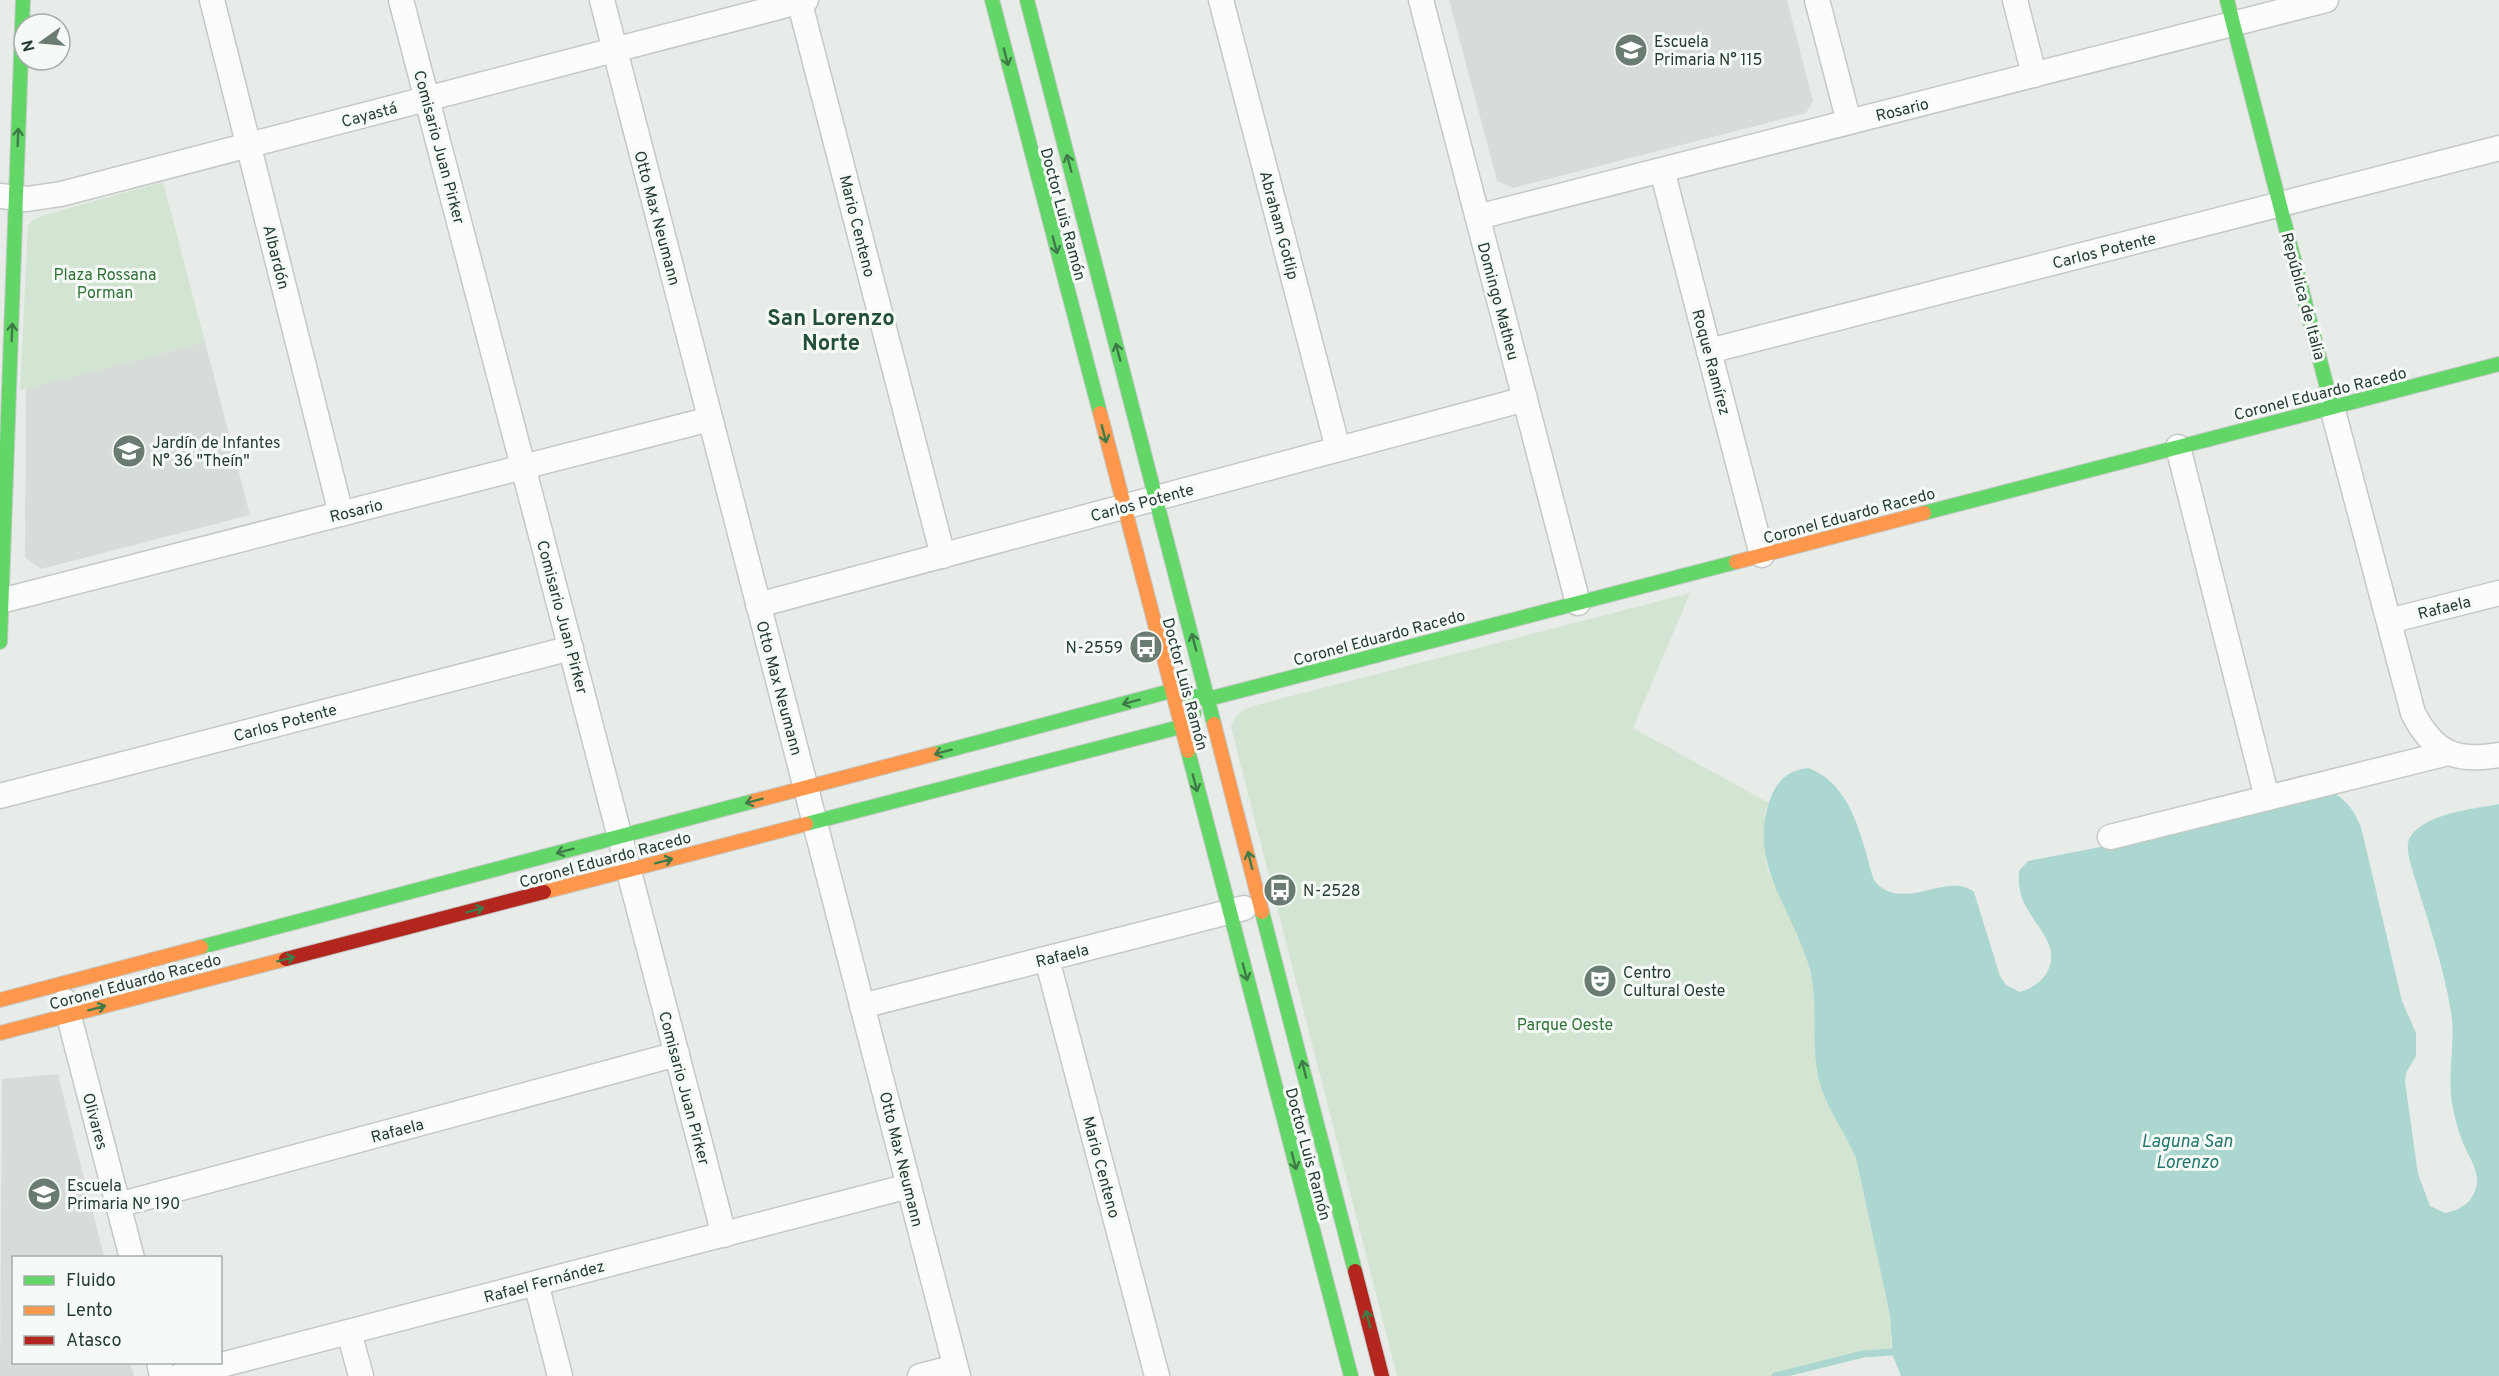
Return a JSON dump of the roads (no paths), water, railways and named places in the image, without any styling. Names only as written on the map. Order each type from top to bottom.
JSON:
[{"type":"street","points":[[0,642],[8,198],[23,0]]},
{"type":"street","name":"Albardón","points":[[212,0],[341,513]]},
{"type":"street","name":"Comisario Juan Pirker","points":[[401,0],[724,1235]]},
{"type":"street","name":"Otto Max Neumann","points":[[602,0],[957,1371]]},
{"type":"street","name":"Doctor Luis Ramón","points":[[992,0],[1351,1376]]},
{"type":"street","name":"Doctor Luis Ramón","points":[[1027,0],[1383,1376]]},
{"type":"street","name":"Abraham Gotlip","points":[[1221,0],[1338,449]]},
{"type":"street","name":"Domingo Matheu","points":[[1421,0],[1578,603]]},
{"type":"street","points":[[1817,0],[1849,122]]},
{"type":"street","points":[[2015,0],[2034,75]]},
{"type":"street","name":"República de Italia","points":[[2227,0],[2413,713],[2422,731],[2434,745],[2448,753]]},
{"type":"street","name":"Rosario","points":[[1478,217],[2326,0]]},
{"type":"street","name":"Cayastá","points":[[8,198],[50,197],[802,1]]},
{"type":"street","name":"Mario Centeno","points":[[802,1],[943,556]]},
{"type":"street","name":"Carlos Potente","points":[[1709,351],[2499,148]]},
{"type":"street","name":"Roque Ramírez","points":[[1662,170],[1762,555]]},
{"type":"street","name":"Coronel Eduardo Racedo","points":[[0,1000],[1171,691],[1208,699],[2499,364]]},
{"type":"street","name":"Carlos Potente","points":[[758,605],[1525,399]]},
{"type":"street","name":"Rosario","points":[[2,600],[710,419]]},
{"type":"street","points":[[2178,447],[2267,798]]},
{"type":"street","name":"Rafaela","points":[[2389,621],[2499,593]]},
{"type":"street","name":"Carlos Potente","points":[[0,796],[571,648]]},
{"type":"street","points":[[1180,727],[1208,699]]},
{"type":"street","name":"Coronel Eduardo Racedo","points":[[0,1033],[1180,727]]},
{"type":"street","points":[[2110,837],[2448,753],[2465,758],[2499,755]]},
{"type":"street","name":"Rafaela","points":[[862,1006],[1261,903]]},
{"type":"street","name":"Mario Centeno","points":[[1047,958],[1156,1376]]},
{"type":"street","name":"Olivares","points":[[60,985],[132,1256]]},
{"type":"street","name":"Rafaela","points":[[118,1205],[677,1054]]},
{"type":"street","name":"Rafael Fernández","points":[[179,1376],[909,1186]]},
{"type":"street","points":[[536,1283],[560,1376]]},
{"type":"street","points":[[349,1332],[361,1376]]},
{"type":"street","points":[[920,1376],[957,1371]]},
{"type":"water","name":"Laguna San Lorenzo","points":[[1808,768],[1823,776],[1836,787],[1845,800],[1860,832],[1874,880],[1885,890],[1897,894],[1951,886],[1964,887],[1974,892],[2000,976],[2006,985],[2020,992],[2035,985],[2044,977],[2050,965],[2051,956],[2050,947],[2026,907],[2021,894],[2019,871],[2028,861],[2126,842],[2332,792],[2342,798],[2350,806],[2361,827],[2402,1001],[2416,1033],[2416,1056],[2406,1073],[2405,1082],[2418,1174],[2430,1206],[2445,1213],[2462,1207],[2471,1199],[2476,1188],[2477,1175],[2461,1138],[2454,1112],[2450,1080],[2453,1035],[2448,993],[2410,862],[2408,843],[2413,833],[2434,819],[2447,814],[2499,804],[2499,1376],[1901,1376],[1893,1356],[1890,1315],[1856,1158],[1826,1100],[1819,1080],[1815,1053],[1813,984],[1810,970],[1803,948],[1775,885],[1764,843],[1765,821],[1771,797],[1777,785],[1785,777]]},
{"type":"waterway","points":[[1775,1376],[1863,1354],[1892,1352]]},
{"type":"place","name":"Escuela Primaria N° 115","points":[[1631,50]]},
{"type":"place","name":"Jardín de Infantes N° 36 \"Theín\"","points":[[129,451]]},
{"type":"place","name":"N-2559","points":[[1146,647]]},
{"type":"place","name":"N-2528","points":[[1280,890]]},
{"type":"place","name":"Centro Cultural Oeste","points":[[1600,981]]},
{"type":"place","name":"Escuela Primaria Nº 190","points":[[44,1194]]},
{"type":"district","name":"San Lorenzo Norte","points":[[831,330]]},
{"type":"park label","name":"Plaza Rossana Porman","points":[[105,283]]},
{"type":"park label","name":"Parque Oeste","points":[[1565,1024]]}]
